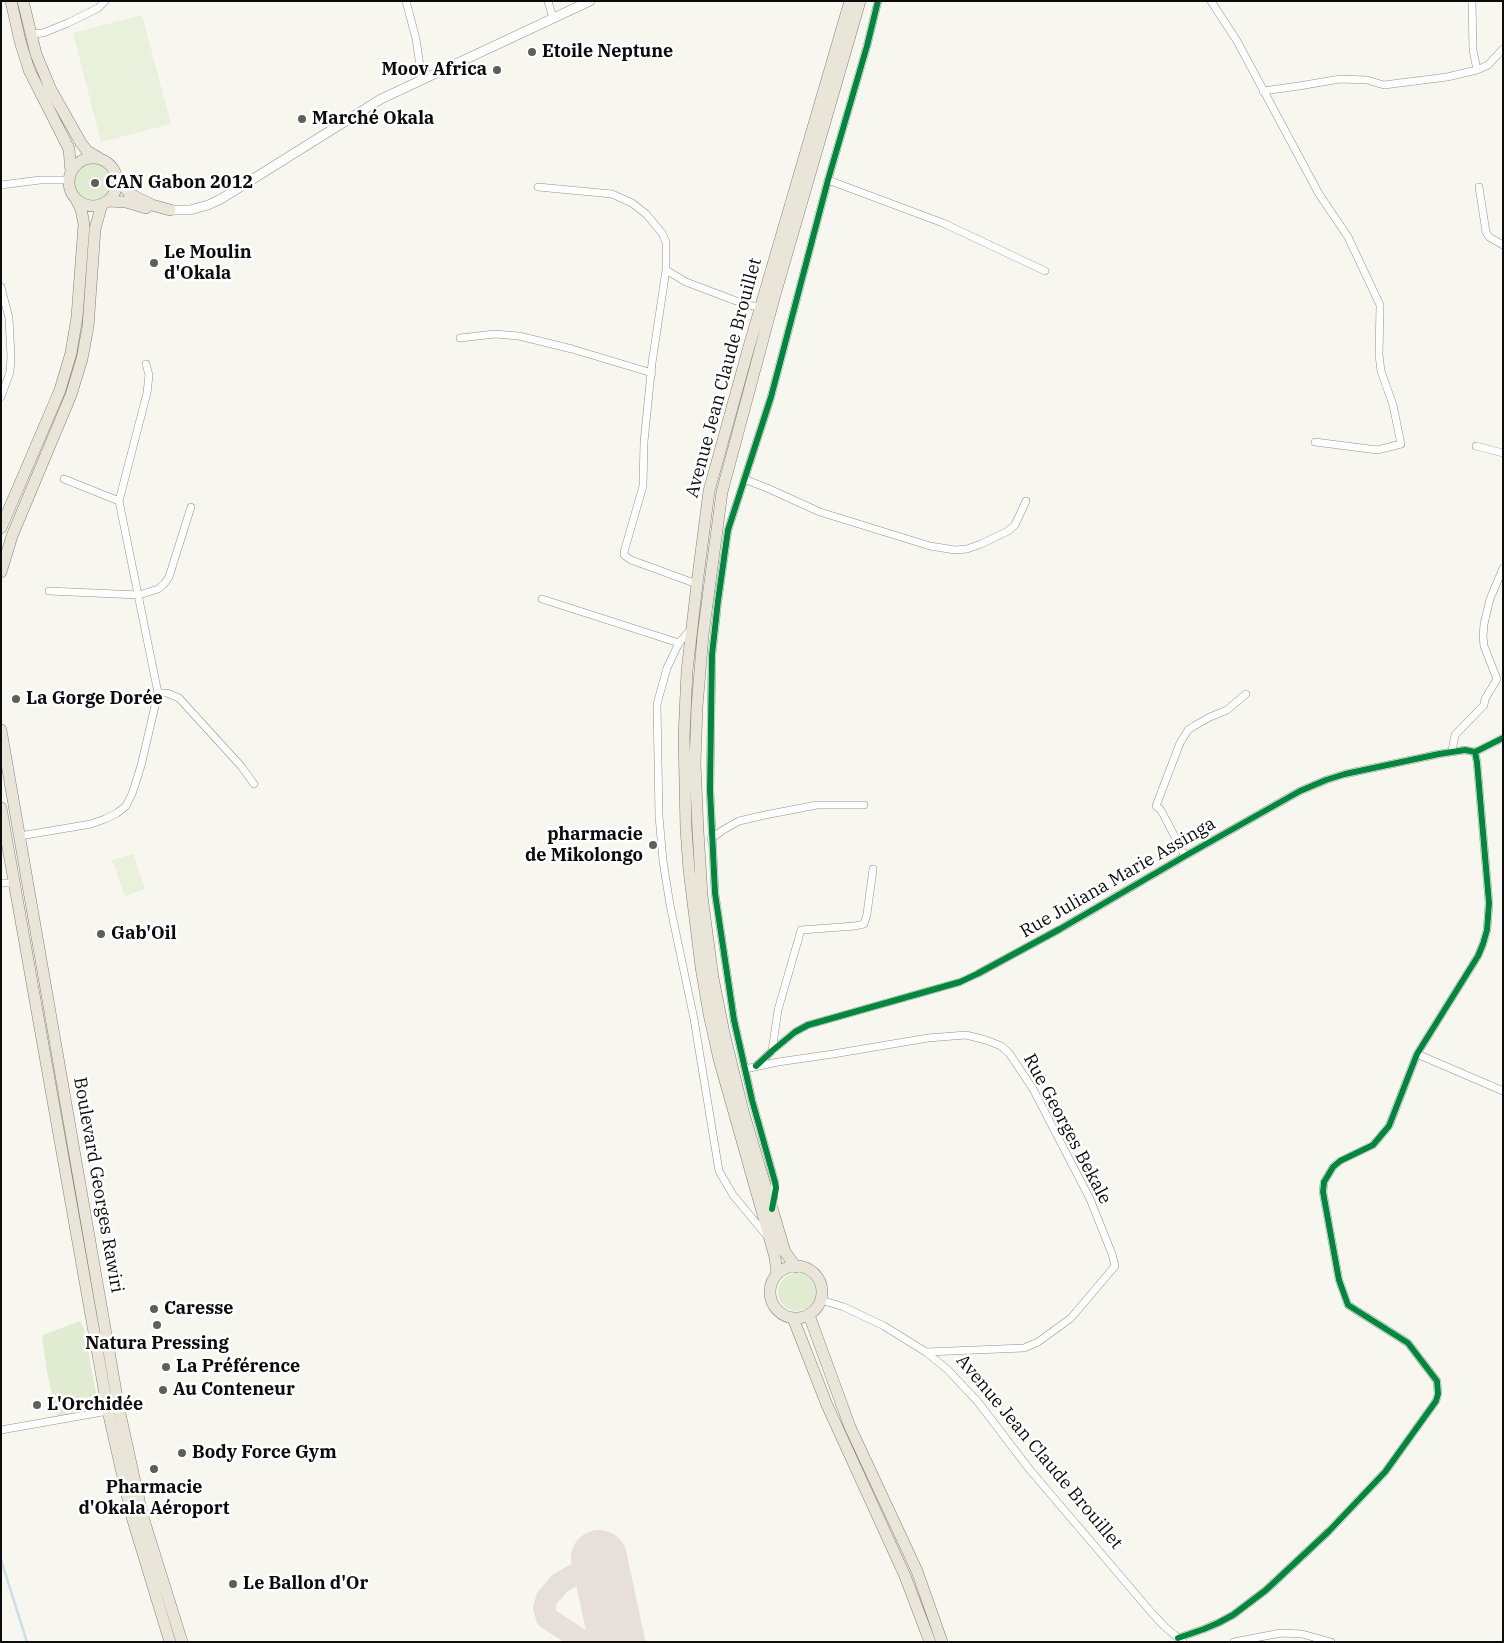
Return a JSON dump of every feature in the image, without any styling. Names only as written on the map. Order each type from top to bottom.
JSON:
[{"type":"main road","points":[[1,528],[60,390],[71,353],[77,317],[84,224],[81,209],[72,194],[69,149],[29,70],[11,1]]},
{"type":"main road","points":[[23,1],[30,34],[44,75],[81,144],[87,151],[111,165],[129,193],[152,205],[170,210]]},
{"type":"main road","name":"Avenue Jean Claude Brouillet","points":[[777,1274],[775,1257],[719,1059],[709,1014],[689,870],[684,764],[687,672],[709,491],[760,307],[850,1]]},
{"type":"main road","name":"Avenue Jean Claude Brouillet","points":[[796,1267],[785,1252],[734,1077],[713,978],[700,868],[696,803],[698,683],[706,606],[722,492],[774,298],[860,1]]},
{"type":"main road","points":[[70,176],[75,165],[82,160],[90,157],[99,158]]},
{"type":"main road","points":[[1,572],[12,536],[71,394],[82,359],[88,327],[95,229],[105,203],[116,190],[117,177]]},
{"type":"main road","points":[[76,199],[88,206],[126,202],[158,210],[170,210]]},
{"type":"main road","name":"Boulevard Georges Rawiri","points":[[1,730],[119,1409],[142,1514],[182,1642]]},
{"type":"main road","name":"Boulevard Georges Rawiri","points":[[1,808],[108,1411],[132,1517],[170,1642]]},
{"type":"main road","points":[[796,1267],[806,1268],[818,1278],[822,1292],[821,1300],[815,1310],[809,1315],[793,1318],[784,1315],[773,1304],[771,1288],[777,1274],[796,1267]]},
{"type":"main road","points":[[809,1315],[850,1427],[916,1571],[942,1642]]},
{"type":"main road","points":[[793,1318],[827,1405],[905,1576],[930,1642]]},
{"type":"street","points":[[30,34],[43,33],[68,24],[98,8],[106,1]]},
{"type":"street","points":[[406,1],[416,39],[422,79]]},
{"type":"street","points":[[548,1],[554,18]]},
{"type":"street","points":[[170,210],[190,210],[221,199],[368,106],[590,1]]},
{"type":"street","points":[[772,1209],[776,1182],[745,1069],[725,966],[715,892],[710,790],[712,655],[728,530],[772,397],[828,180],[867,46],[878,1]]},
{"type":"street","points":[[1211,1],[1237,41],[1314,185],[1348,237],[1380,305],[1380,363],[1393,405],[1401,444],[1377,450],[1315,442]]},
{"type":"street","points":[[1472,1],[1473,50],[1477,70]]},
{"type":"street","points":[[1263,91],[1340,79],[1367,80],[1384,85],[1447,77],[1477,70],[1488,65],[1503,49]]},
{"type":"street","points":[[1,186],[70,176]]},
{"type":"street","points":[[828,180],[943,224],[1046,271]]},
{"type":"street","points":[[538,186],[612,194],[632,204],[646,214],[662,233],[666,242],[666,270],[644,442],[645,466],[642,486],[624,555],[631,560],[697,584]]},
{"type":"street","points":[[1479,186],[1486,232],[1489,237],[1503,245]]},
{"type":"street","points":[[666,270],[686,282],[747,305],[760,307]]},
{"type":"street","points":[[1,287],[9,318],[10,339],[10,372],[1,397]]},
{"type":"street","points":[[460,338],[495,334],[519,336],[572,349],[652,373]]},
{"type":"street","points":[[20,836],[105,820],[126,806],[141,766],[158,693],[119,502],[147,393],[149,375],[146,364]]},
{"type":"street","points":[[1476,446],[1503,453]]},
{"type":"street","points":[[64,479],[119,502]]},
{"type":"street","points":[[744,479],[820,512],[930,546],[955,550],[967,549],[981,544],[1008,531],[1015,525],[1026,501]]},
{"type":"street","points":[[49,591],[139,595],[158,589],[169,577],[191,507]]},
{"type":"street","points":[[1452,751],[1455,735],[1484,705],[1485,699],[1497,679],[1484,646],[1484,624],[1490,599],[1503,568]]},
{"type":"street","points":[[542,599],[679,643]]},
{"type":"street","points":[[691,629],[679,643],[668,668],[657,704],[658,800],[663,861],[670,905],[691,1002],[719,1171],[733,1195],[769,1239]]},
{"type":"street","points":[[158,693],[167,693],[179,698],[241,766],[254,784]]},
{"type":"street","points":[[1185,856],[1160,808],[1156,806],[1171,766],[1180,743],[1188,730],[1210,716],[1227,710],[1246,694]]},
{"type":"street","name":"Rue Juliana Marie Assinga","points":[[756,1066],[795,1032],[808,1025],[960,982],[1060,929],[1300,791],[1345,774],[1452,751],[1465,750],[1475,752],[1503,738]]},
{"type":"street","points":[[1180,1640],[1233,1615],[1266,1590],[1329,1531],[1386,1472],[1436,1401],[1438,1394],[1437,1381],[1408,1343],[1348,1305],[1338,1280],[1323,1192],[1324,1182],[1333,1167],[1340,1161],[1373,1145],[1389,1126],[1417,1054],[1478,956],[1487,930],[1489,903],[1475,752]]},
{"type":"street","points":[[711,839],[739,821],[764,815],[817,805],[864,805]]},
{"type":"street","points":[[772,1051],[778,1010],[801,930],[864,924],[867,914],[872,869]]},
{"type":"street","points":[[1,883],[14,883]]},
{"type":"street","name":"Rue Georges Bekale","points":[[745,1069],[954,1035],[972,1037],[1000,1046],[1008,1053],[1032,1089],[1090,1199],[1112,1254],[1114,1266],[1071,1318],[1038,1342],[1024,1348],[926,1352]]},
{"type":"street","points":[[1417,1054],[1503,1091]]},
{"type":"street","name":"Avenue Jean Claude Brouillet","points":[[821,1300],[860,1314],[926,1352],[962,1383],[1003,1433],[1030,1470],[1151,1612],[1180,1640]]},
{"type":"street","points":[[1,1430],[108,1411]]},
{"type":"street","points":[[1234,1642],[1281,1633],[1302,1634],[1332,1642]]},
{"type":"green space","points":[[142,15],[171,124],[101,142],[73,33]]},
{"type":"green space","points":[[93,162],[107,168],[113,182],[107,196],[93,202],[79,196],[73,182],[79,168]]},
{"type":"green space","points":[[133,854],[145,889],[125,896],[112,860]]},
{"type":"green space","points":[[797,1273],[810,1279],[816,1292],[810,1305],[797,1311],[784,1305],[778,1292],[784,1279]]},
{"type":"green space","points":[[80,1321],[84,1328],[97,1399],[91,1408],[86,1411],[57,1416],[47,1372],[42,1338],[43,1335]]},
{"type":"waterway","points":[[1,1560],[27,1642]]},
{"type":"taxiway","points":[[584,1642],[547,1618],[544,1608],[547,1598],[560,1583],[574,1575],[589,1574],[604,1579],[617,1587],[625,1603],[628,1617],[618,1642]]},
{"type":"runway","points":[[599,1558],[617,1642]]},
{"type":"cycle path","points":[[772,1209],[776,1188],[775,1182],[752,1100],[734,1020],[715,893],[710,790],[712,655],[728,530],[771,397],[828,180],[867,46],[878,1]]},
{"type":"cycle path","points":[[756,1066],[795,1032],[808,1025],[960,982],[977,974],[1060,929],[1300,791],[1345,774],[1439,754],[1465,750],[1475,752],[1503,738]]},
{"type":"cycle path","points":[[1178,1638],[1204,1629],[1233,1615],[1266,1590],[1329,1531],[1385,1472],[1436,1401],[1438,1394],[1437,1381],[1408,1343],[1348,1305],[1339,1280],[1323,1192],[1324,1182],[1333,1167],[1340,1161],[1373,1145],[1389,1126],[1417,1054],[1478,956],[1483,944],[1487,930],[1489,903],[1475,752]]},
{"type":"place","name":"Etoile Neptune","points":[[532,52]]},
{"type":"place","name":"Moov Africa","points":[[497,70]]},
{"type":"place","name":"Marché Okala","points":[[302,119]]},
{"type":"place","name":"CAN Gabon 2012","points":[[95,183]]},
{"type":"place","name":"Le Moulin d'Okala","points":[[154,263]]},
{"type":"place","name":"La Gorge Dorée","points":[[16,699]]},
{"type":"place","name":"pharmacie de Mikolongo","points":[[653,845]]},
{"type":"place","name":"Gab'Oil","points":[[101,934]]},
{"type":"place","name":"Caresse","points":[[154,1309]]},
{"type":"place","name":"Natura Pressing","points":[[157,1325]]},
{"type":"place","name":"La Préférence","points":[[166,1367]]},
{"type":"place","name":"Au Conteneur","points":[[163,1390]]},
{"type":"place","name":"L'Orchidée","points":[[37,1405]]},
{"type":"place","name":"Body Force Gym","points":[[182,1453]]},
{"type":"place","name":"Pharmacie d'Okala Aéroport","points":[[154,1469]]},
{"type":"place","name":"Le Ballon d'Or","points":[[233,1584]]}]
